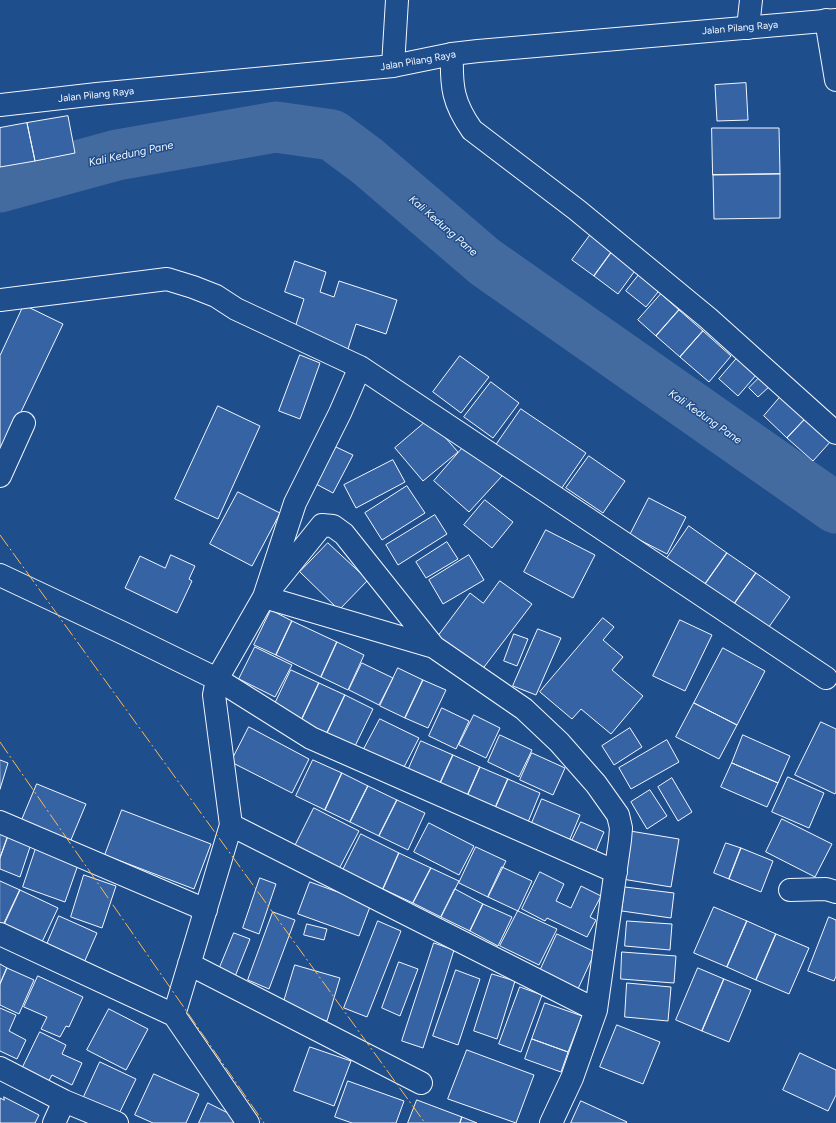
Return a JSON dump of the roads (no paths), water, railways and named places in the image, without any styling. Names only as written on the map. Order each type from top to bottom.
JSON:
[{"type":"main road","points":[[393,66],[397,0]]},
{"type":"main road","points":[[748,28],[751,0]]},
{"type":"main road","points":[[831,20],[836,80]]},
{"type":"main road","name":"Jalan Pilang Raya","points":[[0,105],[97,94],[393,66],[452,54],[831,20]]},
{"type":"main road","points":[[452,54],[451,78],[455,99],[462,115],[472,130],[577,210],[708,318],[836,433]]},
{"type":"main road","points":[[0,300],[167,278],[216,296],[236,309],[360,367],[826,678]]},
{"type":"main road","points":[[264,596],[295,503],[340,413],[360,367]]},
{"type":"main road","points":[[0,476],[24,424]]},
{"type":"main road","points":[[174,1015],[231,825],[214,696],[217,679],[264,596],[322,525],[333,526],[344,534],[434,648]]},
{"type":"main road","points":[[0,575],[217,679],[311,738],[616,872]]},
{"type":"main road","points":[[264,596],[434,648],[524,709],[559,742],[596,784],[618,815],[621,828],[596,1010],[572,1078],[551,1123]]},
{"type":"main road","points":[[0,822],[206,910]]},
{"type":"main road","points":[[231,825],[596,1010]]},
{"type":"main road","points":[[790,890],[826,889],[836,892]]},
{"type":"main road","points":[[0,934],[174,1015],[248,1123]]},
{"type":"main road","points":[[189,964],[420,1083]]},
{"type":"main road","points":[[0,1068],[64,1101],[117,1123]]},
{"type":"main road","points":[[54,1123],[64,1101]]},
{"type":"waterway","name":"Kali Kedung Pane","points":[[0,187],[117,155],[276,127],[332,135],[367,161],[485,262],[836,508]]}]
